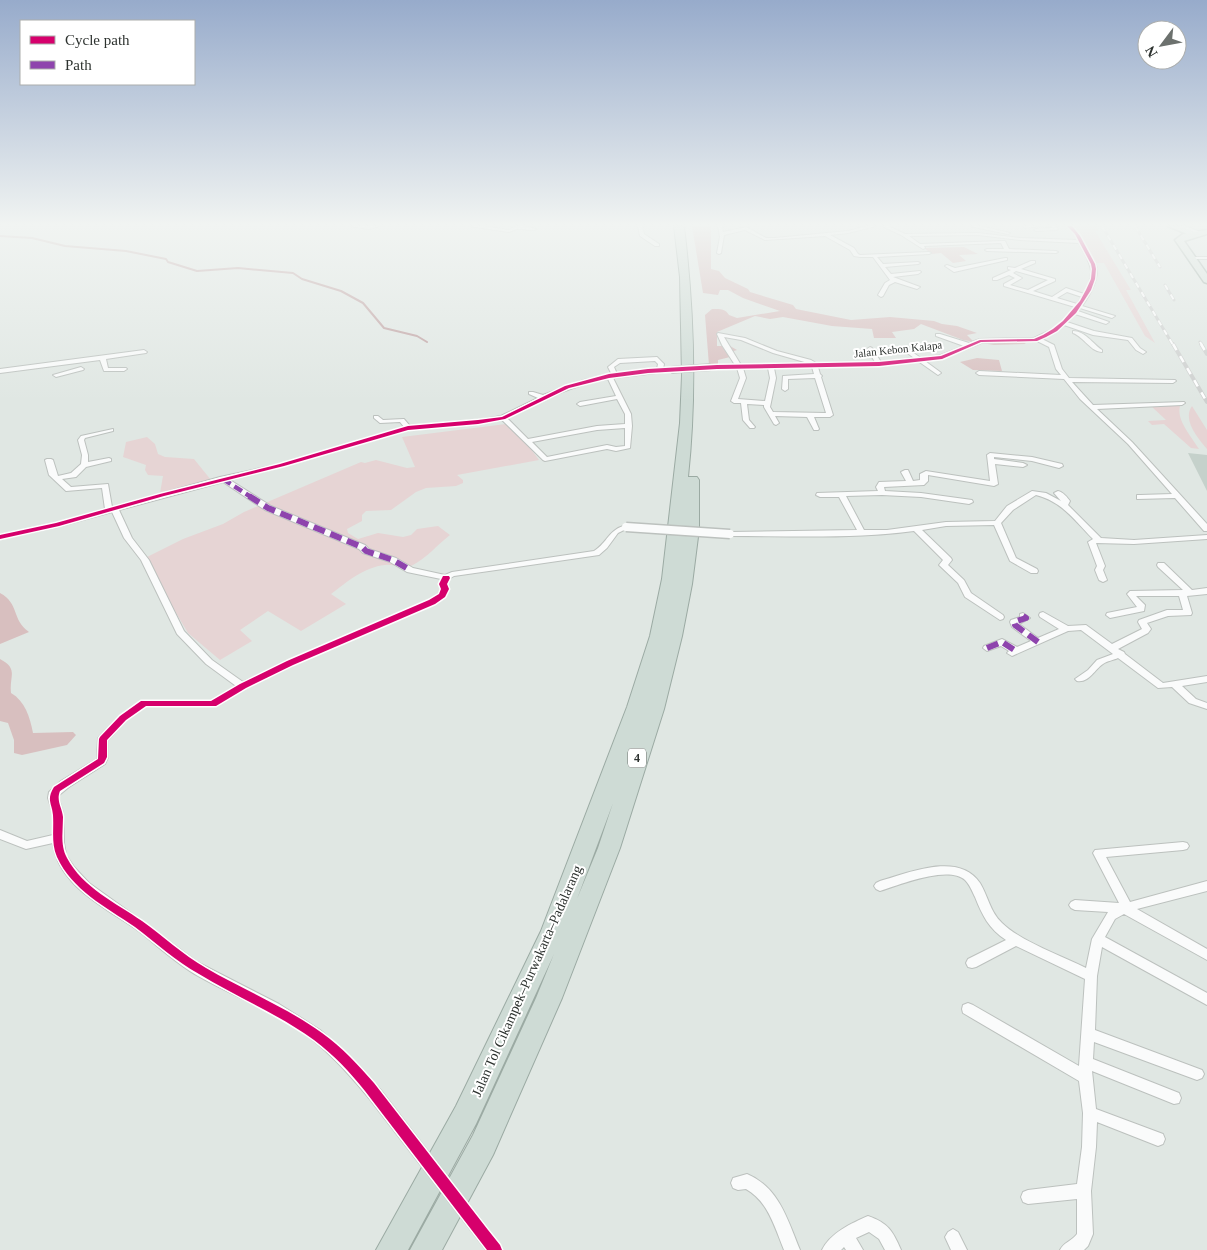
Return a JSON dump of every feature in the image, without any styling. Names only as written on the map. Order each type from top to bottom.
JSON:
[{"type":"highway","name":"Jalan Tol Cikampek–Purwakarta–Padalarang","points":[[391,1250],[466,1115],[553,931],[637,707],[659,636],[670,579],[687,423],[688,376],[685,284]]},
{"type":"highway","name":"Jalan Tol Cikampek–Purwakarta–Padalarang","points":[[425,1250],[483,1145],[548,998],[609,848],[654,709],[684,584],[692,529],[692,487],[699,423],[699,322],[694,284]]},
{"type":"street","points":[[882,295],[887,284]]},
{"type":"street","points":[[908,284],[917,287]]},
{"type":"street","points":[[1008,284],[1106,322]]},
{"type":"street","points":[[1030,292],[1045,284]]},
{"type":"street","name":"Jalan Kebon Kalapa","points":[[408,428],[483,422],[503,418],[560,390],[586,381],[612,376],[660,370],[740,366],[879,364],[946,356],[968,344],[980,341],[1037,339],[1051,335],[1064,323],[1075,311],[1092,284]]},
{"type":"street","points":[[1052,300],[1066,290],[1085,296]]},
{"type":"street","points":[[1075,311],[1112,316]]},
{"type":"street","points":[[1075,311],[1092,323]]},
{"type":"street","points":[[1064,323],[1093,333],[1130,339],[1143,352]]},
{"type":"street","points":[[1058,327],[1084,334],[1091,345],[1100,351]]},
{"type":"street","points":[[768,403],[734,400],[743,378],[740,366],[731,357],[720,334],[743,339],[775,352],[807,360],[814,365],[831,414],[810,416],[771,414]]},
{"type":"street","points":[[938,335],[968,344]]},
{"type":"street","points":[[1037,339],[1052,346],[1059,369],[1082,398],[1130,443],[1207,529]]},
{"type":"street","points":[[870,349],[879,364]]},
{"type":"street","points":[[920,350],[909,352],[938,373]]},
{"type":"street","points":[[0,371],[144,352]]},
{"type":"street","points":[[102,357],[106,370],[124,369]]},
{"type":"street","points":[[56,375],[81,370],[78,360]]},
{"type":"street","points":[[503,418],[545,459],[608,447],[616,449],[626,448],[629,446],[628,414],[612,376],[611,367],[618,361],[657,360],[661,364],[660,370]]},
{"type":"street","points":[[770,365],[772,378],[767,407],[776,423]]},
{"type":"street","points":[[979,373],[1066,378],[1173,380]]},
{"type":"street","points":[[1012,374],[1015,381]]},
{"type":"street","points":[[784,389],[785,377],[819,376]]},
{"type":"street","points":[[560,390],[568,395]]},
{"type":"street","points":[[531,393],[544,398]]},
{"type":"street","points":[[580,404],[620,397]]},
{"type":"street","points":[[744,402],[746,420],[752,427]]},
{"type":"street","points":[[1093,407],[1182,403]]},
{"type":"street","points":[[810,416],[816,429]]},
{"type":"street","points":[[0,537],[112,510],[321,454],[408,428],[402,420],[382,422],[376,417]]},
{"type":"street","points":[[528,441],[597,428],[629,426]]},
{"type":"street","points":[[84,464],[85,455],[81,440],[83,437],[111,430]]},
{"type":"street","points":[[882,493],[880,487],[882,484],[923,482],[924,474],[994,484],[990,455],[993,454],[1036,460],[1059,466]]},
{"type":"street","points":[[49,460],[54,475],[68,490],[105,486],[112,510],[128,538],[145,560],[180,632],[188,642],[243,686]]},
{"type":"street","points":[[58,478],[73,475],[84,464],[109,460]]},
{"type":"street","points":[[991,461],[1023,465]]},
{"type":"street","points":[[905,472],[910,482]]},
{"type":"street","points":[[223,479],[268,508],[323,529],[362,547],[366,552],[393,560],[410,570],[446,578]]},
{"type":"street","points":[[820,495],[882,493],[921,495],[968,502]]},
{"type":"street","points":[[1058,493],[1066,501],[1065,505]]},
{"type":"street","points":[[841,494],[862,533]]},
{"type":"street","points":[[998,524],[1010,508],[1032,494],[1050,498],[1065,505],[1098,540]]},
{"type":"street","points":[[1140,497],[1176,496]]},
{"type":"street","points":[[495,1250],[374,1093],[336,1051],[314,1033],[260,1001],[200,971],[130,918],[100,900],[73,875],[58,849],[56,838],[58,814],[53,800],[54,792],[101,761],[104,739],[123,718],[139,705],[150,701],[210,704],[223,699],[243,686],[302,658],[432,602],[442,595],[445,589],[443,584],[446,578],[452,574],[576,558],[596,553],[602,550],[615,531],[626,527],[730,534],[862,533],[887,532],[946,524],[998,524]]},
{"type":"street","points":[[998,524],[1013,559],[1034,571]]},
{"type":"street","points":[[916,528],[948,560],[943,565],[961,582],[968,595],[1000,618]]},
{"type":"street","points":[[1103,580],[1098,570],[1101,566],[1092,542],[1098,540],[1123,541],[1207,537]]},
{"type":"street","points":[[1112,648],[1145,631],[1146,629],[1142,622],[1166,613],[1188,613],[1186,593],[1161,565]]},
{"type":"street","points":[[1110,615],[1141,609],[1131,594],[1133,593],[1207,591]]},
{"type":"street","points":[[1043,615],[1066,629]]},
{"type":"street","points":[[1023,616],[1026,618],[1014,622],[1015,626],[1038,642]]},
{"type":"street","points":[[987,648],[1002,642],[1014,652],[1066,629],[1084,628],[1161,686],[1207,679]]},
{"type":"street","points":[[1080,679],[1089,674],[1100,662],[1121,654]]},
{"type":"street","points":[[1174,683],[1190,700],[1207,706]]},
{"type":"street","points":[[0,834],[26,845],[56,838]]},
{"type":"street","points":[[1183,846],[1099,853],[1125,907],[1207,955]]},
{"type":"street","points":[[880,886],[917,874],[936,871],[958,871],[970,878],[975,884],[988,918],[1016,940],[1091,976]]},
{"type":"street","points":[[1075,905],[1125,907],[1206,887]]},
{"type":"street","points":[[1068,1250],[1083,1241],[1085,1234],[1084,1191],[1089,1147],[1090,1113],[1085,1078],[1091,976],[1098,939],[1111,916],[1125,907]]},
{"type":"street","points":[[1098,939],[1207,999]]},
{"type":"street","points":[[972,963],[1016,940]]},
{"type":"street","points":[[968,1009],[1085,1078]]},
{"type":"street","points":[[1088,1033],[1196,1074]]},
{"type":"street","points":[[1087,1063],[1174,1098]]},
{"type":"street","points":[[1090,1113],[1158,1139]]},
{"type":"street","points":[[738,1183],[747,1181],[762,1189],[776,1213],[792,1250]]},
{"type":"street","points":[[1028,1196],[1084,1191]]},
{"type":"street","points":[[830,1250],[846,1235],[868,1224],[878,1226],[885,1234],[893,1250]]},
{"type":"street","points":[[846,1235],[855,1250]]},
{"type":"shaded area","points":[[702,284],[738,284],[750,292],[793,305],[796,309],[851,320],[890,317],[934,321],[977,333],[967,335],[973,341],[1020,340],[1026,344],[994,345],[963,340],[921,324],[914,329],[892,332],[896,338],[874,338],[872,329],[832,326],[783,317],[770,319],[755,316],[717,332],[717,346],[730,346],[737,350],[727,353],[730,357],[718,360],[718,365],[709,365],[705,315],[712,309],[724,310],[729,315],[737,318],[780,311],[743,298],[728,290],[720,290],[718,295],[703,293]]},
{"type":"shaded area","points":[[1116,284],[1128,284],[1131,290],[1126,290],[1155,343],[1145,336]]},
{"type":"shaded area","points":[[977,358],[999,360],[1002,371],[973,370],[960,362]]},
{"type":"shaded area","points":[[1184,403],[1180,406],[1180,417],[1199,449],[1191,448],[1164,424],[1152,425],[1148,421],[1166,420],[1151,406]]},
{"type":"shaded area","points":[[1192,406],[1207,430],[1207,449],[1192,429],[1189,411]]},
{"type":"shaded area","points":[[506,424],[528,445],[539,460],[457,475],[463,480],[463,483],[456,486],[426,488],[416,492],[391,510],[366,511],[362,515],[362,521],[347,529],[348,533],[358,539],[378,533],[403,537],[411,535],[417,529],[438,526],[450,535],[427,556],[411,566],[377,566],[356,576],[331,594],[346,604],[301,631],[268,611],[240,630],[252,641],[220,660],[188,633],[166,596],[147,557],[183,539],[223,524],[244,512],[361,462],[365,463],[376,460],[407,468],[415,467],[402,437]]},
{"type":"shaded area","points":[[147,437],[155,444],[158,454],[165,457],[194,459],[211,480],[160,493],[163,476],[148,475],[145,470],[146,465],[123,457],[126,442]]},
{"type":"shaded area","points":[[0,593],[10,602],[23,627],[29,632],[0,644]]},
{"type":"shaded area","points":[[0,659],[11,670],[11,693],[20,700],[26,710],[33,733],[73,732],[76,735],[67,745],[22,755],[14,753],[14,740],[8,723],[0,721]]},
{"type":"building","points":[[1188,453],[1207,455],[1207,491]]},
{"type":"waterway","points":[[319,284],[341,291],[363,303],[384,328],[417,336],[427,342]]},
{"type":"railway","points":[[1137,284],[1173,345]]},
{"type":"railway","points":[[1165,285],[1174,300]]},
{"type":"railway","points":[[1173,344],[1207,402]]},
{"type":"railway","points":[[1201,344],[1207,354]]},
{"type":"marked path","points":[[223,479],[268,508],[362,547],[366,551],[393,560],[410,570]]},
{"type":"marked path","points":[[1023,616],[1026,618],[1014,622],[1015,625],[1038,642]]},
{"type":"marked path","points":[[987,648],[1002,642],[1016,651]]},
{"type":"cycle path","points":[[0,537],[57,525],[162,495],[282,465],[408,428],[503,418],[567,387],[609,376],[648,371],[717,367],[879,364],[942,357],[980,341],[1035,340],[1045,336],[1065,322],[1082,301],[1091,284]]},
{"type":"cycle path","points":[[446,578],[443,584],[445,589],[442,595],[432,602],[290,663],[243,686],[213,704],[144,703],[123,718],[103,739],[103,757],[101,761],[57,789],[54,799],[58,813],[60,850],[64,861],[77,879],[101,900],[138,924],[192,965],[287,1016],[335,1050],[369,1087],[495,1250]]}]
